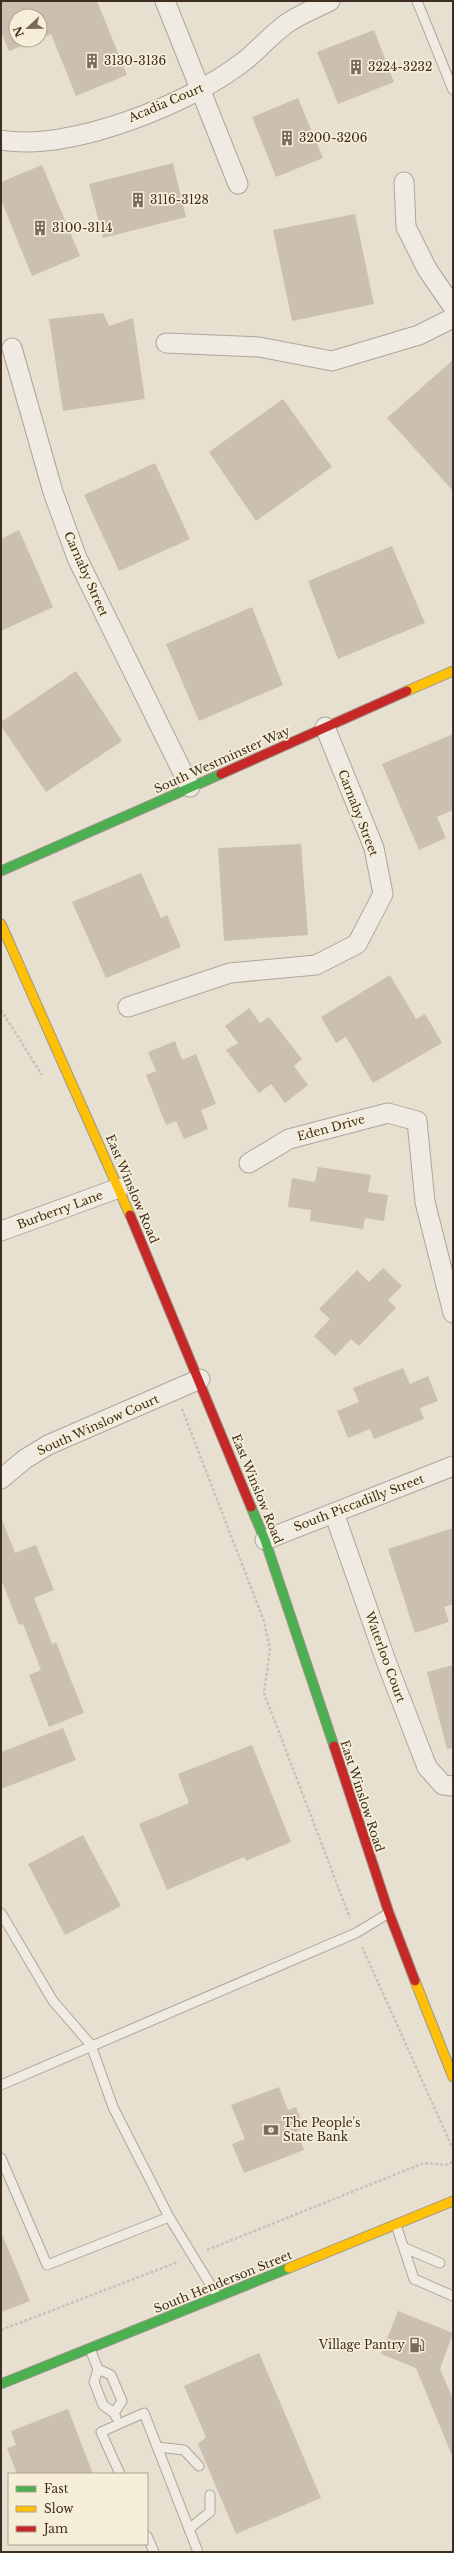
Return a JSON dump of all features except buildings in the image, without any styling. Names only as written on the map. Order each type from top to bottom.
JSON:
[{"type":"main road","name":"South Westminster Way","points":[[1,871],[453,671]]},
{"type":"main road","name":"East Winslow Road","points":[[1,924],[120,1188],[200,1379],[265,1540],[389,1913],[453,2077]]},
{"type":"main road","name":"South Henderson Street","points":[[1,2384],[453,2201]]},
{"type":"street","points":[[165,1],[238,184]]},
{"type":"street","name":"Acadia Court","points":[[1,140],[49,140],[103,129],[158,109],[201,90],[243,62],[289,22],[330,1]]},
{"type":"street","points":[[404,182],[406,227],[427,269],[453,307]]},
{"type":"street","points":[[166,343],[259,347],[332,361],[420,335],[453,318]]},
{"type":"street","name":"Carnaby Street","points":[[12,348],[53,492],[77,558],[190,787]]},
{"type":"street","name":"Carnaby Street","points":[[128,1007],[230,973],[316,965],[358,944],[383,894],[374,848],[325,727]]},
{"type":"street","name":"Eden Drive","points":[[249,1163],[289,1139],[388,1113],[417,1121],[424,1202],[453,1313]]},
{"type":"street","name":"Burberry Lane","points":[[1,1231],[120,1188]]},
{"type":"street","name":"South Winslow Court","points":[[1,1479],[25,1459],[48,1445],[200,1379]]},
{"type":"street","name":"South Piccadilly Street","points":[[265,1540],[453,1466]]},
{"type":"street","name":"Waterloo Court","points":[[334,1513],[386,1661],[427,1767],[443,1785],[453,1786]]},
{"type":"lane","points":[[417,1],[453,90]]},
{"type":"lane","points":[[1,1912],[53,2001],[91,2045],[113,2107],[169,2217],[194,2255],[218,2297]]},
{"type":"lane","points":[[1,2085],[91,2045],[356,1934],[389,1913]]},
{"type":"lane","points":[[1,2158],[46,2265],[169,2217]]},
{"type":"lane","points":[[396,2225],[405,2248],[414,2279],[453,2296]]},
{"type":"lane","points":[[405,2248],[440,2263]]},
{"type":"lane","points":[[90,2349],[98,2369],[94,2382],[103,2405],[114,2413],[119,2424]]},
{"type":"lane","points":[[98,2369],[111,2375],[122,2401],[114,2413]]},
{"type":"lane","points":[[120,2473],[101,2432],[144,2413],[198,2552]]},
{"type":"lane","points":[[158,2447],[184,2450],[199,2466]]},
{"type":"lane","points":[[189,2529],[210,2512],[210,2495]]},
{"type":"lane","points":[[148,2538],[154,2552]]},
{"type":"path","points":[[1,1010],[45,1080]]},
{"type":"path","points":[[175,1390],[264,1621],[270,1649],[264,1693],[356,1934],[453,2149]]},
{"type":"path","points":[[1,2330],[424,2163],[446,2165],[453,2162]]},
{"type":"traffic: fast","points":[[1,871],[221,774]]},
{"type":"traffic: fast","points":[[251,1507],[265,1540],[334,1746]]},
{"type":"traffic: fast","points":[[1,2384],[289,2268]]},
{"type":"traffic: slow","points":[[407,691],[453,671]]},
{"type":"traffic: slow","points":[[1,924],[130,1215]]},
{"type":"traffic: slow","points":[[415,1981],[453,2077]]},
{"type":"traffic: slow","points":[[289,2268],[453,2201]]},
{"type":"traffic: jam","points":[[221,774],[407,691]]},
{"type":"traffic: jam","points":[[130,1215],[251,1507]]},
{"type":"traffic: jam","points":[[334,1746],[389,1913],[415,1981]]},
{"type":"place","name":"3130-3136","points":[[92,61]]},
{"type":"place","name":"3224-3232","points":[[356,67]]},
{"type":"place","name":"3200-3206","points":[[287,138]]},
{"type":"place","name":"3116-3128","points":[[138,200]]},
{"type":"place","name":"3100-3114","points":[[40,228]]},
{"type":"place","name":"The People's State Bank","points":[[271,2130]]},
{"type":"place","name":"Village Pantry","points":[[417,2345]]}]
